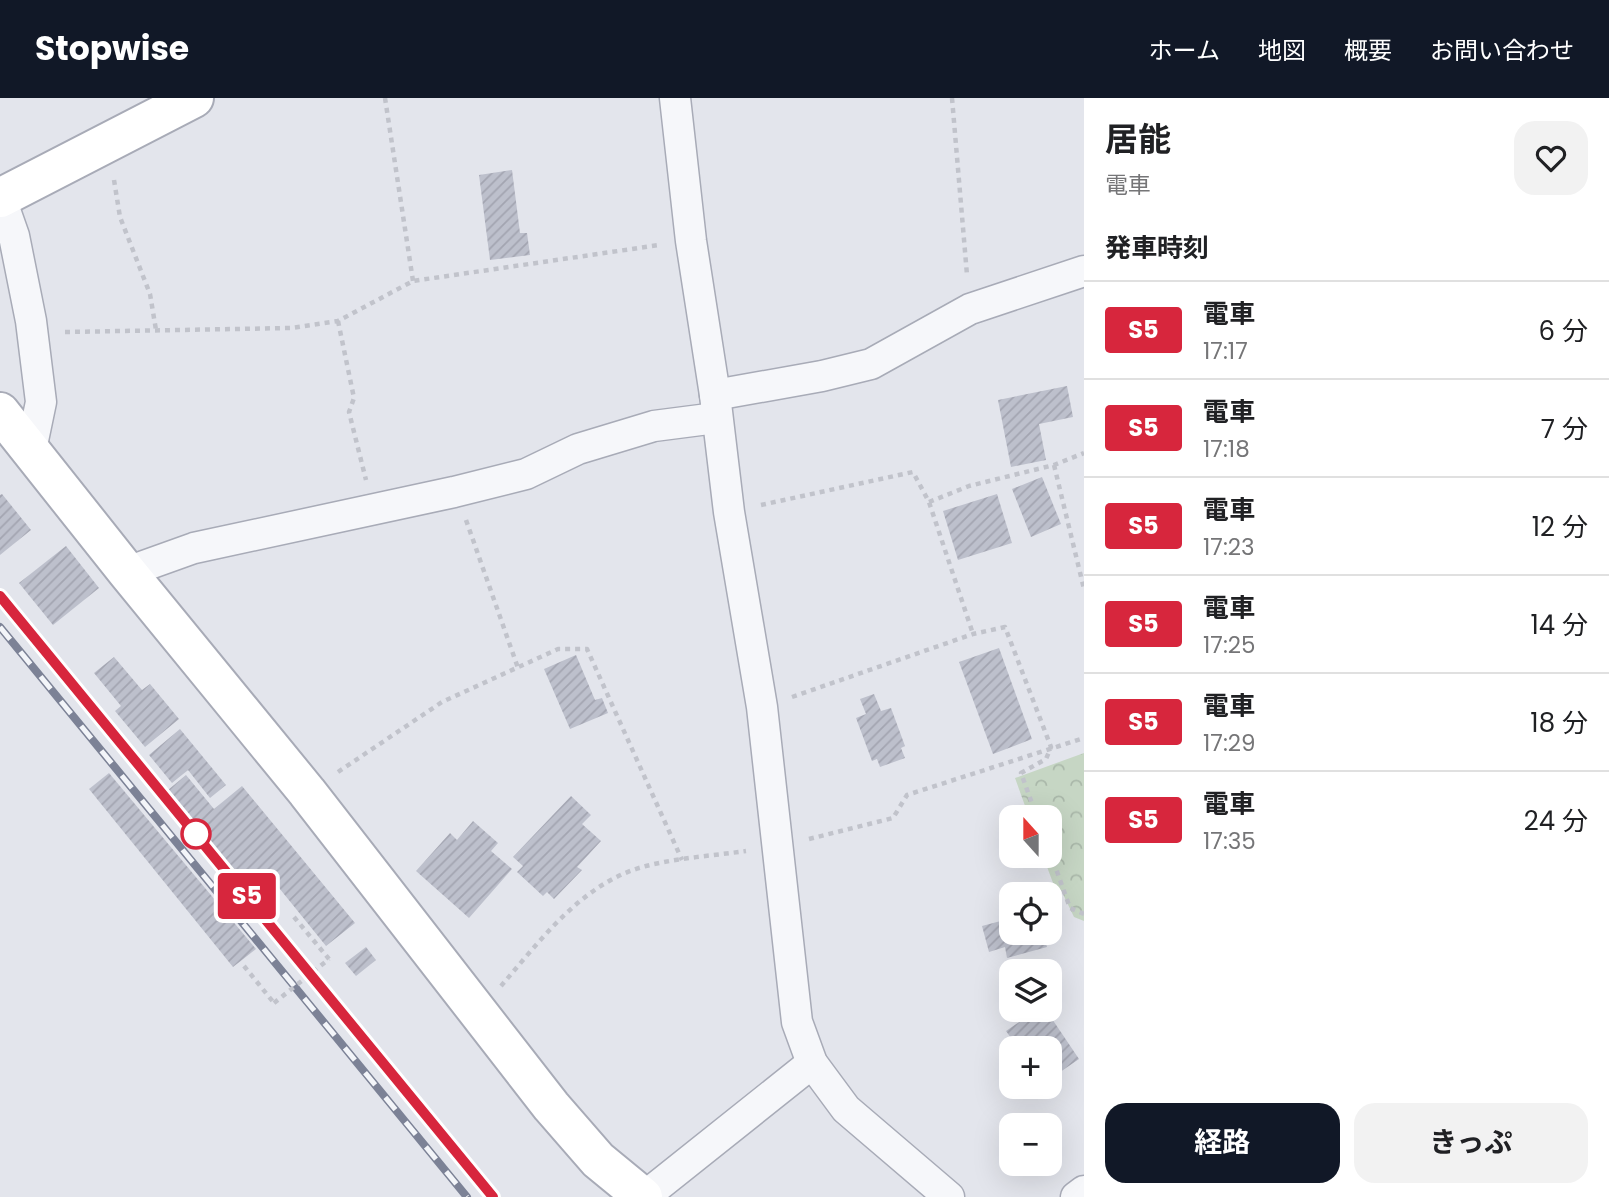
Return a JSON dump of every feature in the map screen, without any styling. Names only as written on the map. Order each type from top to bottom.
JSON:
[{"type":"street","points":[[31,450],[41,402],[32,333],[14,236],[0,197],[194,98]]},
{"type":"street","points":[[676,98],[691,241],[729,512],[762,707],[797,1022],[813,1063],[846,1109],[949,1197]]},
{"type":"street","points":[[127,572],[194,548],[526,474],[578,449],[715,406],[871,364],[970,309],[1084,271]]},
{"type":"street","points":[[0,412],[307,792],[551,1106],[598,1160],[643,1197],[813,1063]]},
{"type":"street","points":[[1076,1197],[1084,1191]]},
{"type":"path","points":[[386,98],[413,281]]},
{"type":"path","points":[[952,98],[970,309]]},
{"type":"path","points":[[108,143],[120,216],[150,294],[156,330]]},
{"type":"path","points":[[32,333],[290,328],[338,321],[413,281],[691,241]]},
{"type":"path","points":[[338,321],[354,398],[349,412],[373,509]]},
{"type":"path","points":[[929,502],[970,486],[1054,465],[1084,453]]},
{"type":"path","points":[[1054,465],[1084,589]]},
{"type":"path","points":[[729,512],[913,472],[929,502],[973,635]]},
{"type":"path","points":[[454,492],[499,609],[518,668]]},
{"type":"path","points":[[762,707],[973,635],[1005,627],[1051,747],[1046,759],[1021,773],[1033,805]]},
{"type":"path","points":[[307,792],[442,702],[558,649],[587,649],[681,860]]},
{"type":"path","points":[[478,1013],[560,916],[600,887],[638,868],[777,847],[893,818],[907,795],[1084,738]]},
{"type":"path","points":[[1056,868],[1070,908],[1084,914]]},
{"type":"path","points":[[244,966],[274,1003],[329,958],[294,917]]},
{"type":"green space","points":[[1084,753],[1084,921],[1074,917],[1062,892],[1062,882],[1053,882],[1047,868],[1062,868],[1062,805],[1025,805],[1015,778]]},
{"type":"building","points":[[512,170],[520,233],[527,233],[530,255],[490,260],[479,175]]},
{"type":"building","points":[[1067,386],[1073,417],[1039,424],[1046,460],[1011,467],[998,400]]},
{"type":"building","points":[[1042,477],[1061,524],[1031,537],[1012,489]]},
{"type":"building","points":[[2,494],[31,530],[0,555],[0,495]]},
{"type":"building","points":[[997,494],[1012,543],[958,560],[943,511]]},
{"type":"building","points":[[66,546],[99,588],[53,625],[19,583]]},
{"type":"building","points":[[999,648],[1032,739],[993,754],[959,662]]},
{"type":"building","points":[[576,655],[595,700],[602,698],[608,713],[570,729],[544,669]]},
{"type":"building","points":[[114,657],[142,690],[150,684],[179,719],[145,747],[115,711],[121,706],[94,673]]},
{"type":"building","points":[[874,694],[881,711],[891,708],[905,746],[901,748],[905,758],[880,767],[877,759],[872,761],[856,718],[866,714],[860,699]]},
{"type":"building","points":[[180,729],[226,785],[210,798],[188,770],[172,783],[149,755]]},
{"type":"building","points":[[109,773],[256,949],[233,967],[89,789]]},
{"type":"building","points":[[186,775],[214,809],[242,786],[355,923],[326,946],[271,878],[252,893],[168,790]]},
{"type":"building","points":[[571,796],[591,815],[582,824],[601,841],[577,867],[582,870],[554,899],[547,892],[543,896],[517,872],[523,866],[513,857]]},
{"type":"building","points":[[473,821],[498,843],[491,851],[512,869],[469,918],[416,871],[450,833],[457,840]]},
{"type":"building","points":[[999,921],[999,945],[1047,947],[1007,958],[1005,947],[989,952],[982,926]]},
{"type":"building","points":[[366,947],[376,960],[356,976],[345,963]]},
{"type":"building","points":[[1019,1022],[1054,1022],[1079,1059],[1062,1071],[1062,1036],[1010,1036],[1006,1031]]},
{"type":"railway","points":[[0,596],[493,1197]]},
{"type":"railway","points":[[0,627],[467,1197]]},
{"type":"train","name":"S5","points":[[0,596],[493,1197]]}]
